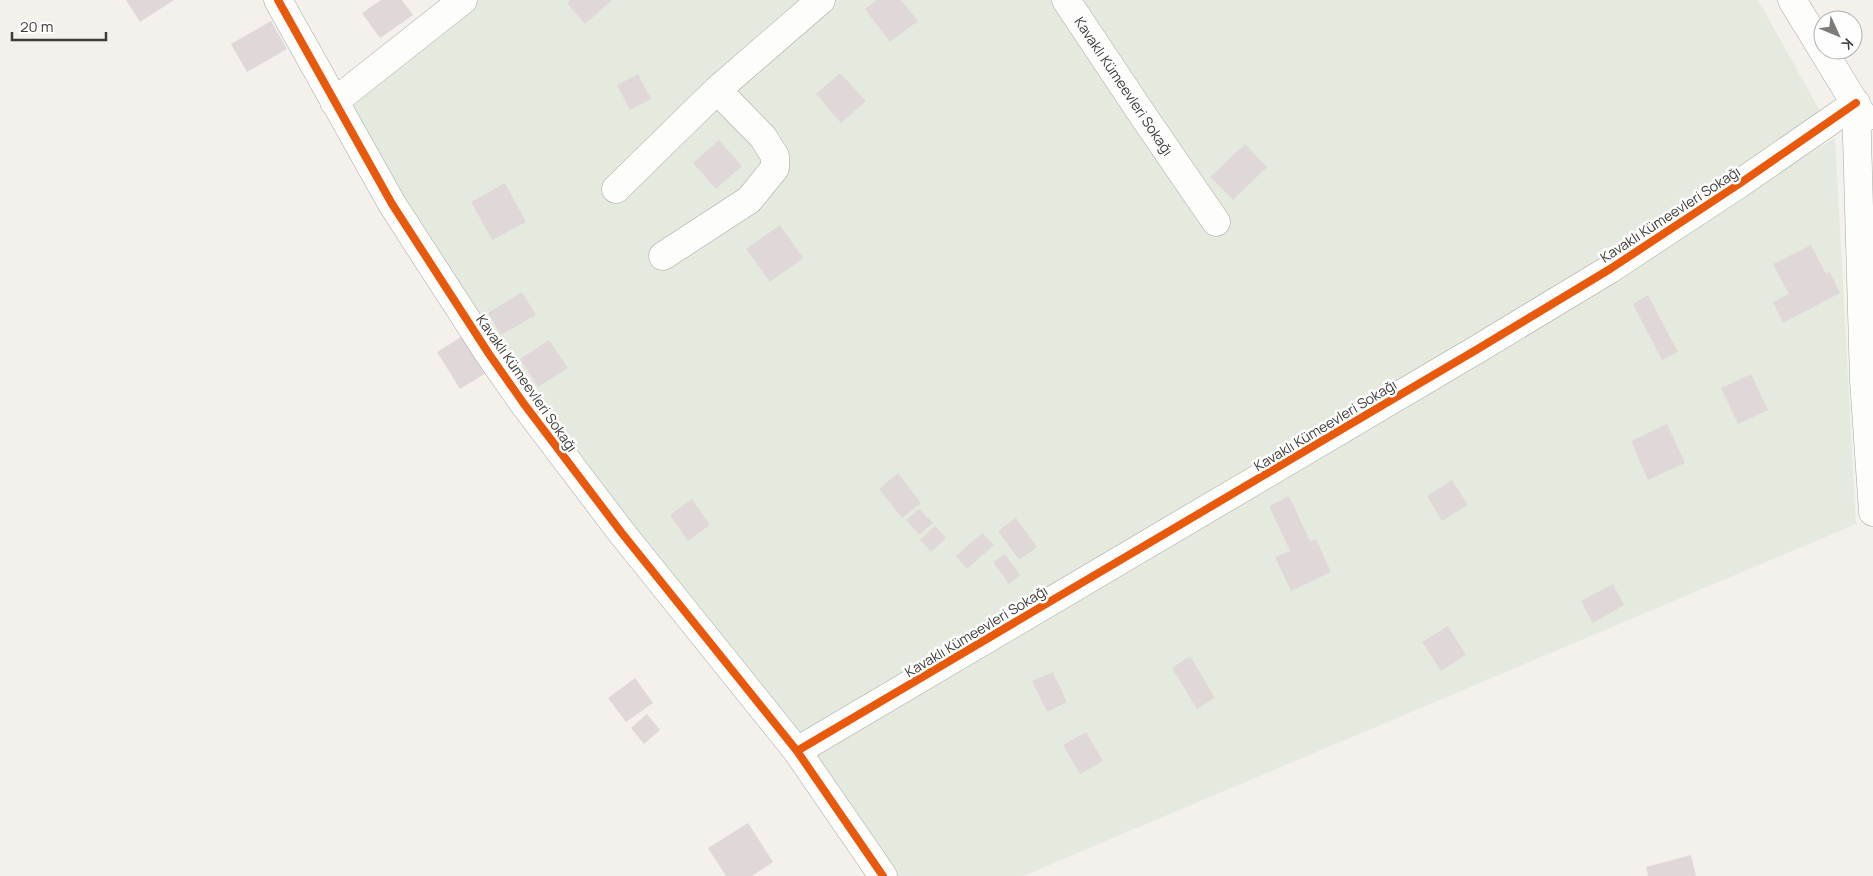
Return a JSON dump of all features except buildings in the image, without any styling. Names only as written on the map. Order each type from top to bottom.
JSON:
[{"type":"street","name":"Kavaklı Kümeevleri Sokağı","points":[[278,0],[392,204],[489,354],[524,404],[621,532],[797,751],[883,876]]},
{"type":"street","points":[[334,102],[463,0]]},
{"type":"street","points":[[616,188],[717,90],[821,0]]},
{"type":"street","name":"Kavaklı Kümeevleri Sokağı","points":[[1066,0],[1216,222]]},
{"type":"street","points":[[1792,0],[1873,134]]},
{"type":"street","points":[[663,256],[749,200],[775,168],[775,156],[763,137],[717,90]]},
{"type":"street","name":"Kavaklı Kümeevleri Sokağı","points":[[797,751],[1459,361],[1610,269],[1739,184],[1856,103]]},
{"type":"street","points":[[1856,103],[1864,380],[1873,512]]},
{"type":"shaded area","points":[[479,0],[1758,0],[1824,118],[1613,258],[799,742],[558,439],[451,282],[352,105]]},
{"type":"shaded area","points":[[1835,138],[1856,524],[1023,876],[895,876],[810,755]]},
{"type":"cycle path","points":[[278,0],[392,204],[489,354],[524,404],[621,532],[797,751],[883,876]]},
{"type":"cycle path","points":[[797,751],[1610,269],[1739,184],[1856,103]]}]
